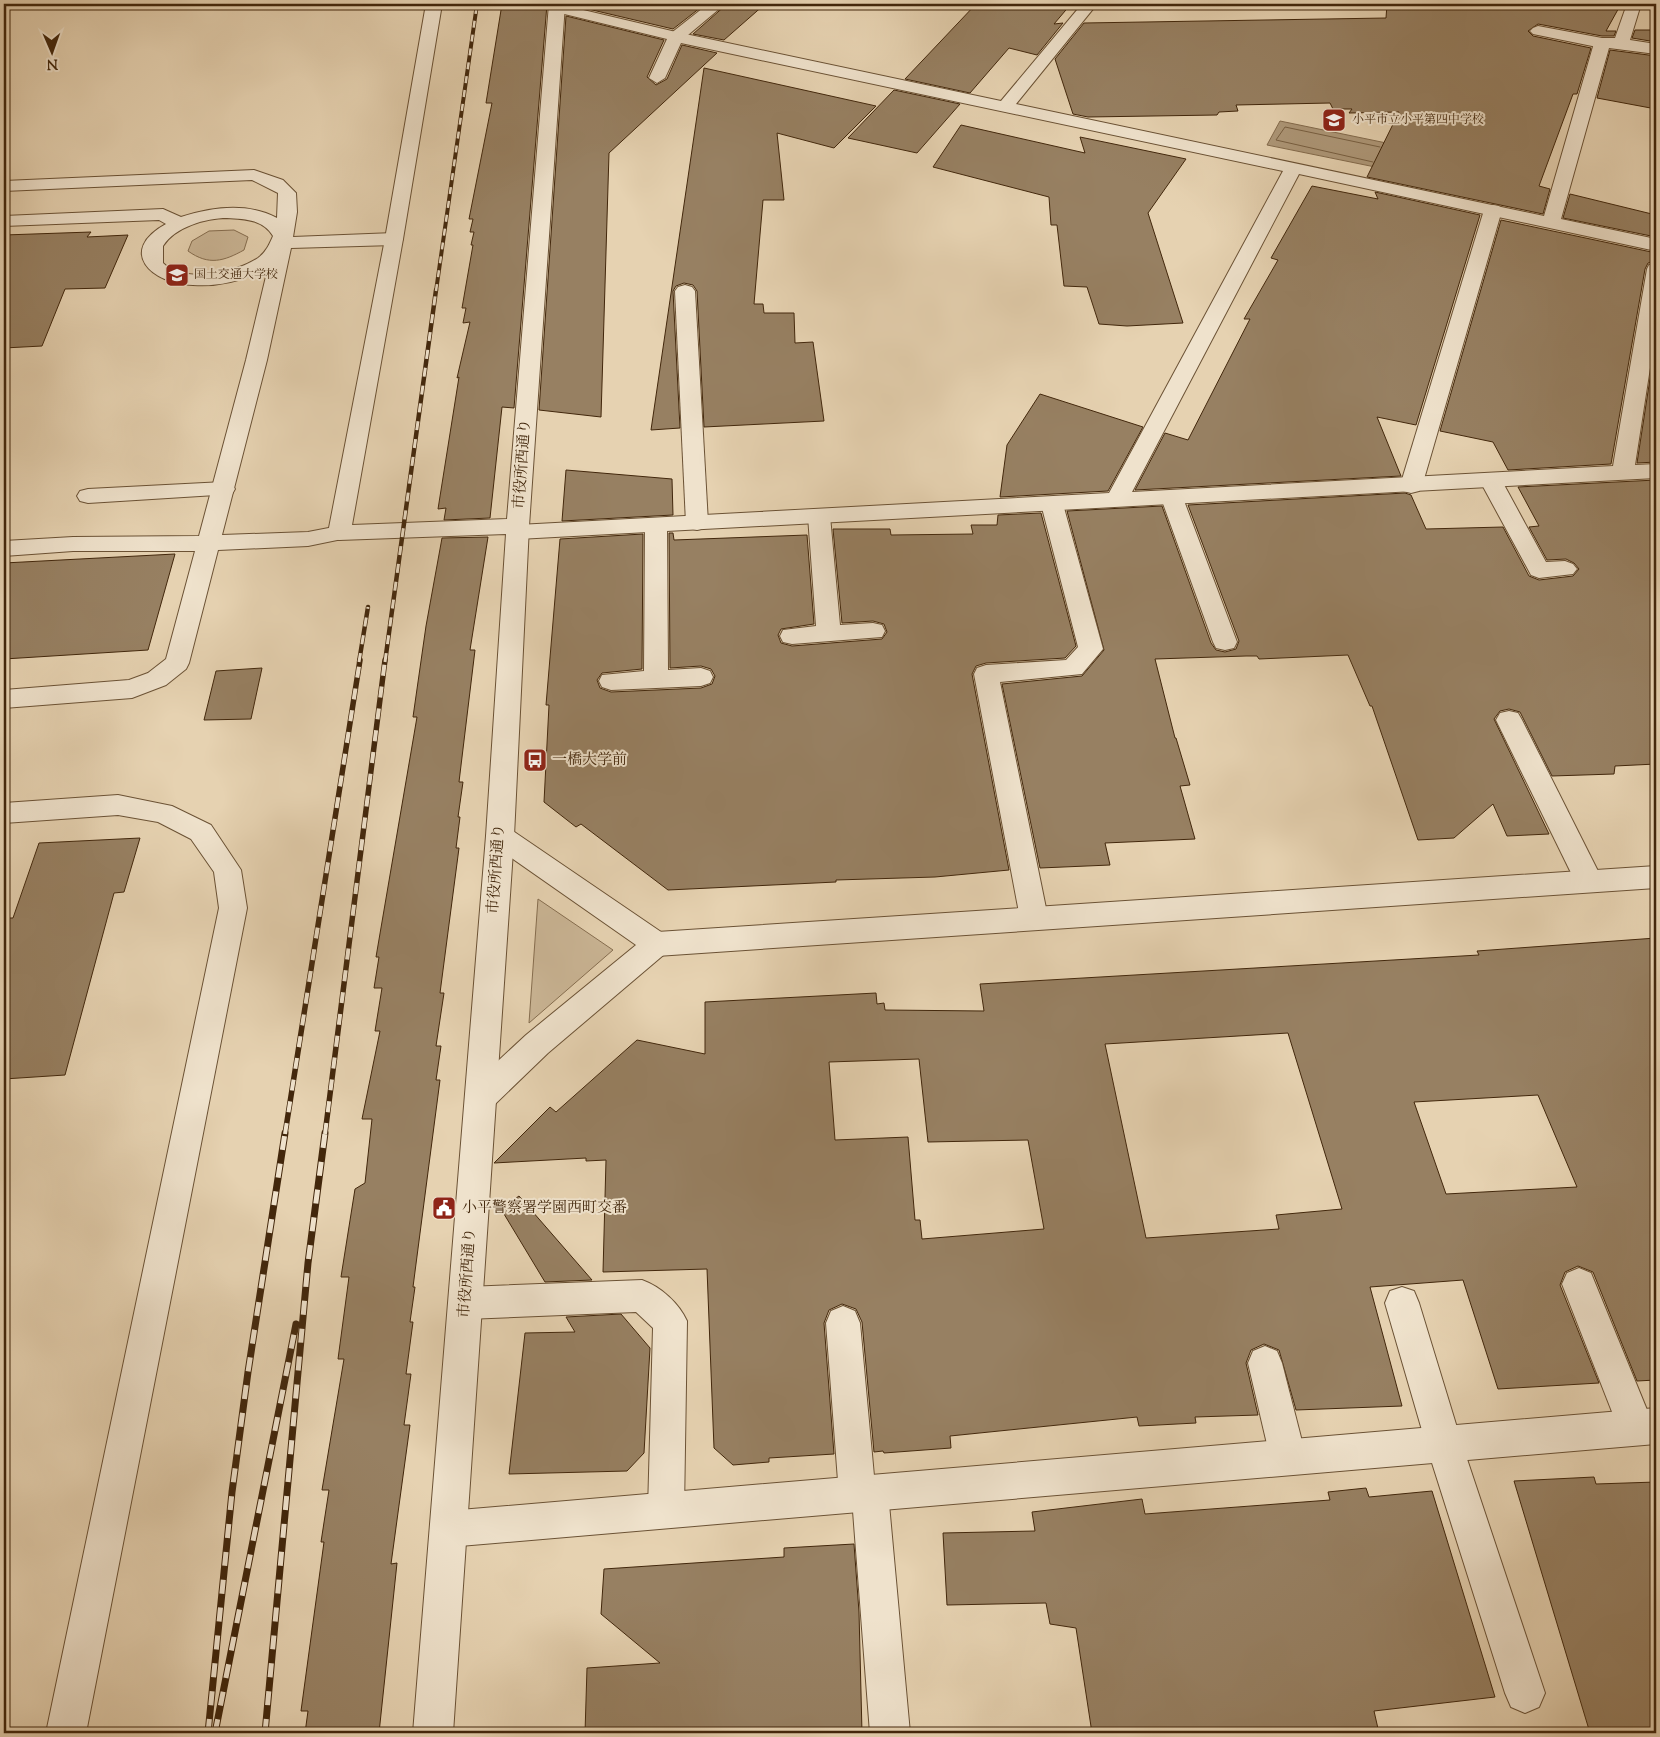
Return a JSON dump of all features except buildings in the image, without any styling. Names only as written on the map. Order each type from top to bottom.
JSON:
[{"type":"street","points":[[339,534],[394,239],[434,4]]},
{"type":"street","points":[[656,78],[676,37],[717,4]]},
{"type":"street","points":[[1006,105],[1090,4]]},
{"type":"street","points":[[1621,43],[1634,4]]},
{"type":"street","points":[[557,6],[676,37],[1006,105],[1656,245]]},
{"type":"street","name":"市役所西通り","points":[[433,1733],[500,836],[518,529],[557,6]]},
{"type":"street","points":[[1538,31],[1602,43],[1621,43],[1656,49]]},
{"type":"street","points":[[1551,222],[1602,43]]},
{"type":"street","points":[[1116,501],[1294,167]]},
{"type":"street","points":[[4,186],[254,175],[272,180],[287,193],[290,205],[281,243],[269,259],[255,268],[236,275],[208,279],[176,277],[153,263],[151,253],[160,238],[179,224],[218,213],[255,215],[270,221],[279,229],[282,236],[281,243],[277,274],[224,488],[177,663],[157,678],[132,689],[4,699]]},
{"type":"street","points":[[1411,486],[1493,210]]},
{"type":"street","points":[[4,221],[164,214],[179,224]]},
{"type":"street","points":[[281,243],[394,239]]},
{"type":"street","points":[[1623,473],[1656,269]]},
{"type":"street","points":[[684,291],[697,523]]},
{"type":"street","points":[[4,548],[73,544],[208,543],[308,539],[339,534],[656,525],[1656,472]]},
{"type":"street","points":[[1491,482],[1539,570],[1566,569]]},
{"type":"street","points":[[88,496],[224,488]]},
{"type":"street","points":[[1172,498],[1225,642]]},
{"type":"street","points":[[1034,918],[986,674],[1073,668],[1090,649],[1052,504]]},
{"type":"street","points":[[819,516],[829,634]]},
{"type":"street","points":[[656,525],[656,679]]},
{"type":"street","points":[[792,636],[873,631]]},
{"type":"street","points":[[611,681],[700,677]]},
{"type":"street","points":[[1509,720],[1589,882]]},
{"type":"street","points":[[4,813],[118,805],[163,813],[201,832],[227,870],[233,908],[66,1733]]},
{"type":"street","points":[[500,836],[657,944]]},
{"type":"street","points":[[481,1097],[537,1044],[657,944],[1656,877]]},
{"type":"street","points":[[448,1529],[1444,1444],[1649,1431],[1579,1284]]},
{"type":"street","points":[[466,1303],[642,1296],[670,1322],[666,1510]]},
{"type":"street","points":[[1402,1303],[1444,1444],[1525,1693]]},
{"type":"street","points":[[842,1323],[864,1494],[890,1733]]},
{"type":"street","points":[[1265,1363],[1288,1457]]},
{"type":"shaded area","points":[[234,230],[248,237],[244,250],[237,254],[223,259],[210,260],[203,259],[188,251],[192,241],[209,231]]},
{"type":"shaded area","points":[[538,899],[613,950],[529,1023]]},
{"type":"water","points":[[1280,121],[1396,145],[1385,169],[1267,145]]},
{"type":"railway","points":[[436,291],[477,4]]},
{"type":"railway","points":[[385,662],[436,290]]},
{"type":"railway","points":[[359,662],[368,607]]},
{"type":"railway","points":[[285,1134],[360,660]]},
{"type":"railway","points":[[325,1134],[385,660]]},
{"type":"railway","points":[[208,1733],[232,1492],[248,1372],[285,1133]]},
{"type":"railway","points":[[265,1733],[308,1263],[325,1133]]},
{"type":"railway","points":[[215,1733],[296,1324]]},
{"type":"place","name":"小平市立小平第四中学校","points":[[1334,120]]},
{"type":"place","name":"国土交通大学校","points":[[177,275]]},
{"type":"place","name":"一橋大学前","points":[[535,760]]},
{"type":"place","name":"小平警察署学園西町交番","points":[[444,1208]]}]
